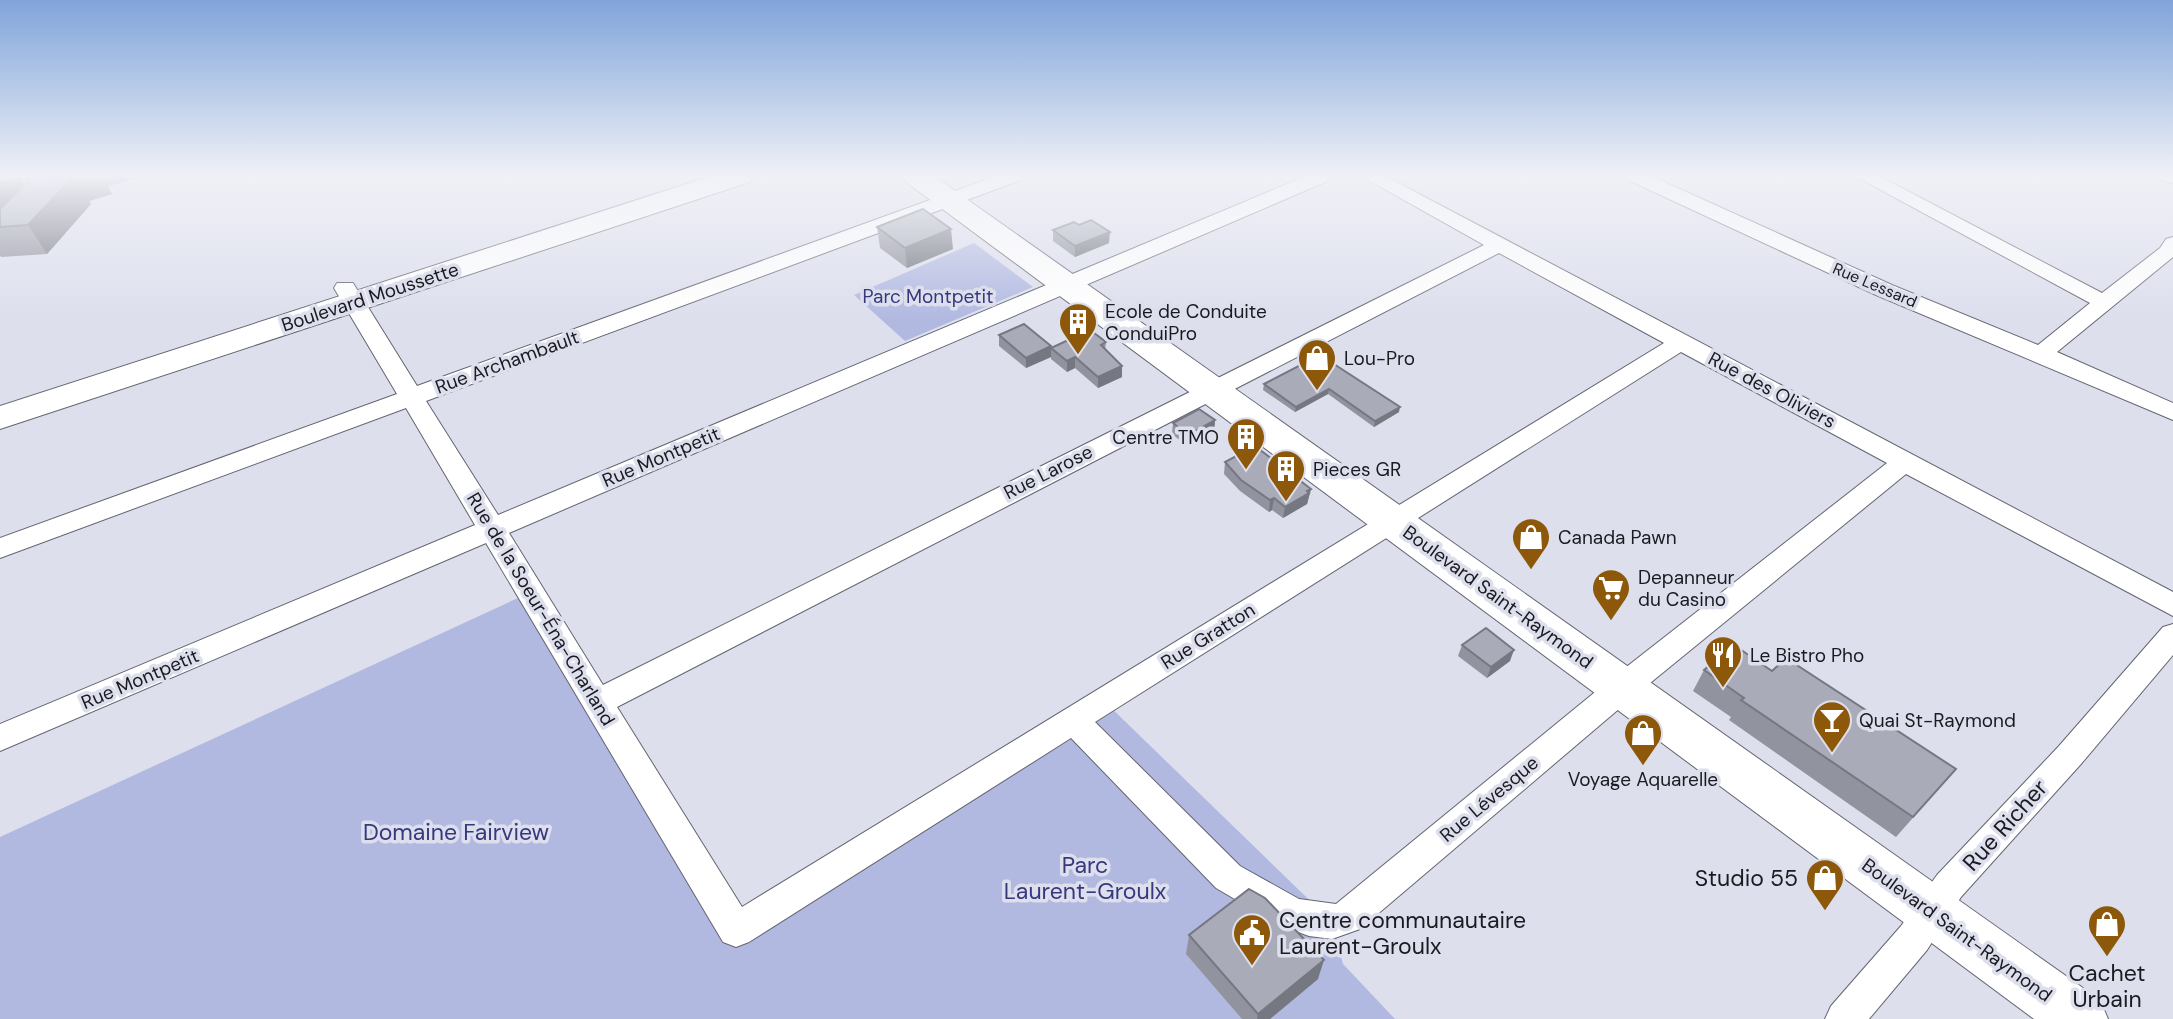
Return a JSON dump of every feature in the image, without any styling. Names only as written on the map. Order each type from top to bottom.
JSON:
[{"type":"street","name":"Boulevard Moussette","points":[[0,418],[557,224]]},
{"type":"street","name":"Boulevard Moussette","points":[[0,397],[584,224]]},
{"type":"street","name":"Rue Archambault","points":[[0,548],[881,224]]},
{"type":"street","name":"Boulevard Saint-Raymond","points":[[982,224],[2080,1019]]},
{"type":"street","name":"Rue Montpetit","points":[[0,738],[1210,224]]},
{"type":"street","name":"Rue des Oliviers","points":[[1460,224],[2173,605]]},
{"type":"street","name":"Rue Lessard","points":[[1739,224],[1884,290],[2173,412]]},
{"type":"street","points":[[1955,224],[2104,302]]},
{"type":"street","points":[[2041,354],[2167,252],[2173,243]]},
{"type":"street","name":"Rue Larose","points":[[598,702],[1500,245]]},
{"type":"street","name":"Rue de la Soeur-Éna-Charland","points":[[350,295],[736,930]]},
{"type":"street","name":"Rue Gratton","points":[[736,930],[1681,342]]},
{"type":"street","name":"Rue Lévesque","points":[[1073,720],[1228,877],[1289,912],[1332,922],[1347,917],[1622,688],[1906,461]]},
{"type":"street","name":"Rue Richer","points":[[1844,1019],[1914,938],[1949,886],[2070,755],[2173,635]]},
{"type":"green space","name":"Parc Montpetit","points":[[974,243],[1033,287],[905,341],[854,295]]},
{"type":"green space","name":"Domaine Fairview","points":[[531,592],[736,930],[1104,701],[1332,922],[1343,964],[1395,1019],[0,1019],[0,837]]},
{"type":"building","points":[[0,224],[29,224],[28,225],[0,227]]},
{"type":"building","points":[[886,224],[943,224],[951,229],[905,248],[877,227]]},
{"type":"building","points":[[1070,224],[1097,224],[1110,232],[1075,246],[1053,230]]},
{"type":"building","points":[[1024,324],[1051,346],[1026,358],[999,335]]},
{"type":"building","points":[[1090,330],[1106,342],[1101,345],[1122,366],[1098,377],[1075,357],[1067,361],[1051,348]]},
{"type":"building","name":"Lou-Pro","points":[[1320,355],[1400,407],[1375,421],[1329,389],[1296,407],[1264,384]]},
{"type":"building","points":[[1199,409],[1215,420],[1188,435],[1173,423]]},
{"type":"building","points":[[1255,446],[1311,489],[1307,491],[1309,493],[1285,507],[1241,480],[1225,462]]},
{"type":"building","points":[[1486,628],[1514,650],[1491,667],[1462,645]]},
{"type":"building","points":[[1734,645],[1772,671],[1786,658],[1956,769],[1913,817],[1741,700],[1744,698],[1704,670]]},
{"type":"building","name":"Centre communautaire Laurent-Groulx","points":[[1249,889],[1265,898],[1324,960],[1258,1014],[1189,935]]},
{"type":"place","name":"Ecole de Conduite ConduiPro","points":[[1078,356]]},
{"type":"place","name":"Lou-Pro","points":[[1317,392]]},
{"type":"place","name":"Centre TMO","points":[[1246,471]]},
{"type":"place","name":"Pieces GR","points":[[1286,503]]},
{"type":"place","name":"Canada Pawn","points":[[1531,571]]},
{"type":"place","name":"Depanneur du Casino","points":[[1611,622]]},
{"type":"place","name":"Le Bistro Pho","points":[[1723,689]]},
{"type":"place","name":"Quai St-Raymond","points":[[1832,754]]},
{"type":"place","name":"Voyage Aquarelle","points":[[1643,767]]},
{"type":"place","name":"Studio 55","points":[[1825,912]]},
{"type":"place","name":"Cachet Urbain","points":[[2107,958]]},
{"type":"place","name":"Centre communautaire Laurent-Groulx","points":[[1252,967]]},
{"type":"park label","name":"Parc Laurent-Groulx","points":[[1085,878]]}]
